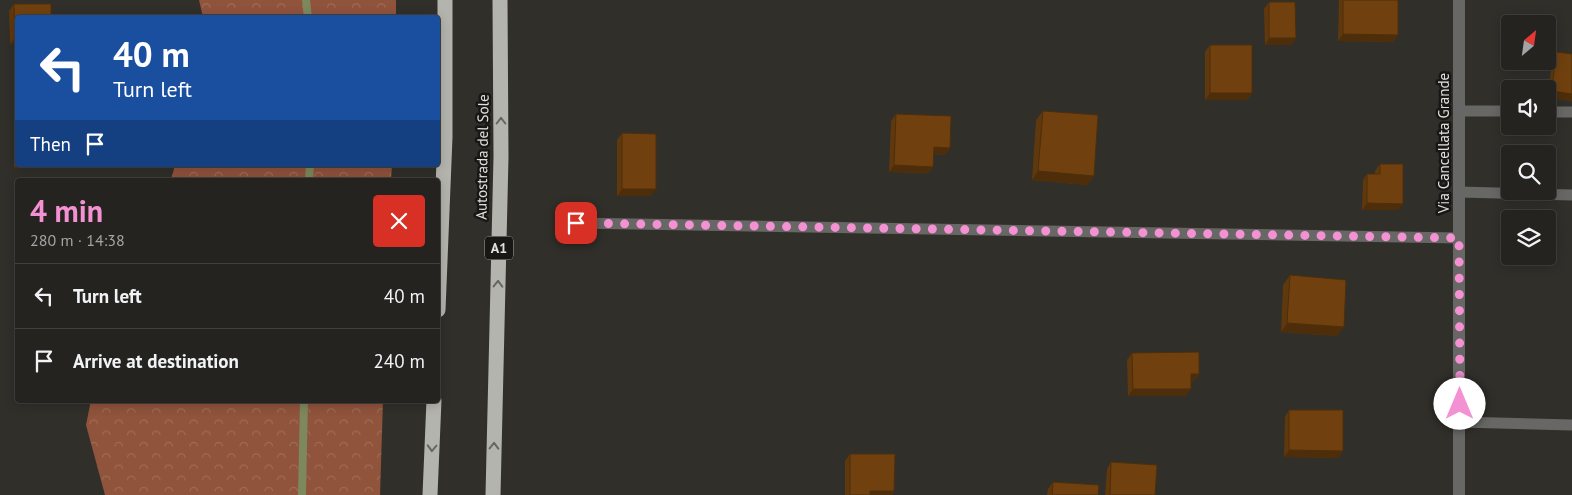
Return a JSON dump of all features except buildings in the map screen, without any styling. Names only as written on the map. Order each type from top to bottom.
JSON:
[{"type":"highway","points":[[440,261],[445,137],[445,0]]},
{"type":"highway","name":"Autostrada del Sole","points":[[493,495],[501,157],[500,0]]},
{"type":"highway","points":[[430,495],[434,403]]},
{"type":"street","name":"Via Cancellata Grande","points":[[1459,0],[1459,495]]},
{"type":"lane","points":[[1459,111],[1501,111]]},
{"type":"lane","points":[[1556,112],[1572,112]]},
{"type":"lane","points":[[1459,192],[1572,195]]},
{"type":"lane","points":[[576,223],[1459,238]]},
{"type":"lane","points":[[1460,422],[1572,426]]},
{"type":"green space","points":[[199,0],[396,0],[396,15],[203,15]]},
{"type":"green space","points":[[174,167],[392,167],[391,178],[172,178]]},
{"type":"green space","points":[[90,403],[383,403],[380,495],[105,495],[86,425]]},
{"type":"waterway","points":[[306,0],[308,15]]},
{"type":"waterway","points":[[309,178],[310,167]]},
{"type":"waterway","points":[[302,495],[304,403]]},
{"type":"route","points":[[576,223],[1459,238],[1460,404]]}]
